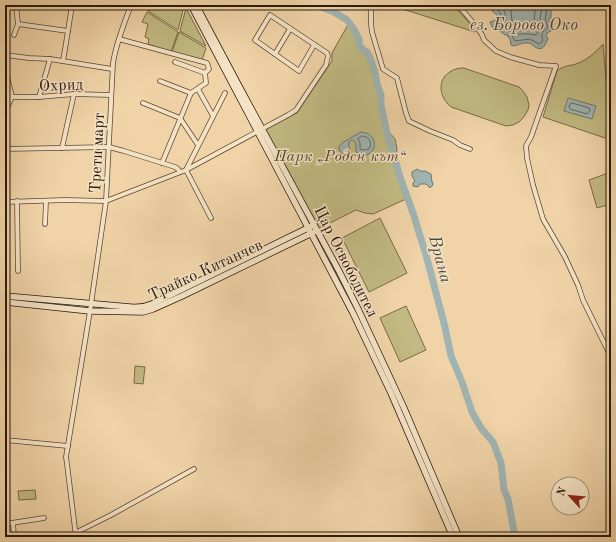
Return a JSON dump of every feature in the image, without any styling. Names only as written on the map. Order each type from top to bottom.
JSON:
[{"type":"street","points":[[14,35],[18,24],[16,5]]},
{"type":"street","points":[[63,61],[72,5]]},
{"type":"street","name":"Трети март","points":[[76,535],[66,457],[73,420],[106,201],[112,69],[115,51],[131,5]]},
{"type":"street","name":"Цар Освободител","points":[[191,5],[358,309],[406,414],[459,537]]},
{"type":"street","name":"Цар Освободител","points":[[196,5],[260,130]]},
{"type":"street","points":[[371,5],[372,28],[384,69],[397,78],[409,121],[470,149]]},
{"type":"street","points":[[458,5],[477,27],[484,40],[496,51],[510,57],[539,65],[556,66],[531,137],[526,146],[527,158],[543,219],[578,284],[583,300],[611,357]]},
{"type":"street","points":[[5,202],[106,201],[186,170],[296,110],[326,65],[328,56],[327,53],[270,15],[255,40],[299,71],[314,45]]},
{"type":"street","points":[[18,24],[68,31]]},
{"type":"street","points":[[275,54],[290,29]]},
{"type":"street","points":[[119,39],[207,63],[208,69],[205,74],[206,84],[191,92],[160,81]]},
{"type":"street","points":[[5,55],[50,59],[112,69]]},
{"type":"street","points":[[39,97],[50,59]]},
{"type":"street","points":[[175,62],[205,74]]},
{"type":"street","points":[[5,68],[12,97],[5,112]]},
{"type":"street","points":[[198,89],[213,116]]},
{"type":"street","points":[[162,163],[191,92]]},
{"type":"street","points":[[186,170],[225,93]]},
{"type":"street","points":[[62,148],[74,94]]},
{"type":"street","name":"Охрид","points":[[12,97],[39,97],[74,94],[111,95]]},
{"type":"street","points":[[143,103],[180,118],[198,146]]},
{"type":"street","points":[[5,149],[109,147],[162,163],[178,169],[180,172]]},
{"type":"street","points":[[186,170],[211,218]]},
{"type":"street","points":[[17,201],[18,271]]},
{"type":"street","points":[[45,224],[46,201]]},
{"type":"street","name":"Цар Освободител","points":[[313,229],[388,386],[453,537]]},
{"type":"street","name":"Трайко Китанчев","points":[[5,296],[137,308],[152,304],[313,229]]},
{"type":"street","name":"Трайко Китанчев","points":[[5,302],[90,311],[143,312],[182,296],[313,229]]},
{"type":"street","points":[[5,440],[68,446]]},
{"type":"street","points":[[76,535],[194,469]]},
{"type":"street","points":[[5,524],[44,518]]},
{"type":"street","points":[[13,523],[14,537]]},
{"type":"green space","points":[[146,5],[184,6],[178,30],[148,11]]},
{"type":"green space","points":[[390,5],[453,5],[475,29],[475,32]]},
{"type":"green space","points":[[186,8],[206,46],[180,31]]},
{"type":"green space","points":[[147,12],[178,32],[171,52],[148,44],[149,39],[145,37],[148,24],[142,22]]},
{"type":"green space","name":"Парк „Роден кът“","points":[[349,23],[370,61],[376,76],[380,96],[381,114],[389,132],[395,139],[397,149],[396,158],[406,199],[373,214],[356,210],[318,229],[264,129],[297,113],[332,61],[332,53]]},
{"type":"green space","points":[[179,32],[206,48],[202,60],[172,52]]},
{"type":"green space","points":[[603,44],[606,79],[611,93],[611,140],[543,117],[557,71],[563,67],[576,64],[584,60]]},
{"type":"green space","points":[[461,68],[519,87],[527,97],[529,105],[524,117],[513,125],[506,126],[451,107],[443,96],[441,84],[447,74],[453,70]]},
{"type":"green space","points":[[611,172],[611,204],[597,208],[589,180]]},
{"type":"green space","points":[[380,218],[407,273],[369,292],[342,238]]},
{"type":"green space","points":[[406,306],[426,350],[400,362],[380,318]]},
{"type":"green space","points":[[135,366],[145,367],[143,384],[134,383]]},
{"type":"green space","points":[[35,490],[36,499],[19,500],[18,491]]},
{"type":"water","name":"ез. Борово Око","points":[[491,5],[551,5],[551,18],[549,18],[549,21],[553,25],[551,31],[547,33],[546,36],[548,38],[545,45],[539,49],[530,43],[523,43],[514,46],[511,45],[508,35],[505,35],[492,27],[490,22],[496,20],[497,15],[493,12]]},
{"type":"water","points":[[568,98],[596,106],[592,119],[564,111]]},
{"type":"water","points":[[361,132],[368,134],[372,138],[374,148],[372,152],[368,155],[362,155],[356,152],[356,144],[352,140],[349,142],[351,155],[349,157],[340,152],[339,147],[342,143]]},
{"type":"water","points":[[417,169],[431,174],[433,185],[430,188],[426,184],[420,184],[418,187],[413,186],[415,181],[412,176],[412,172]]},
{"type":"waterway","name":"Врана","points":[[317,5],[334,12],[347,20],[359,39],[359,45],[367,52],[370,58],[381,95],[381,105],[386,129],[426,255],[451,356],[472,412],[481,428],[493,442],[501,463],[504,490],[508,499],[515,537]]}]
